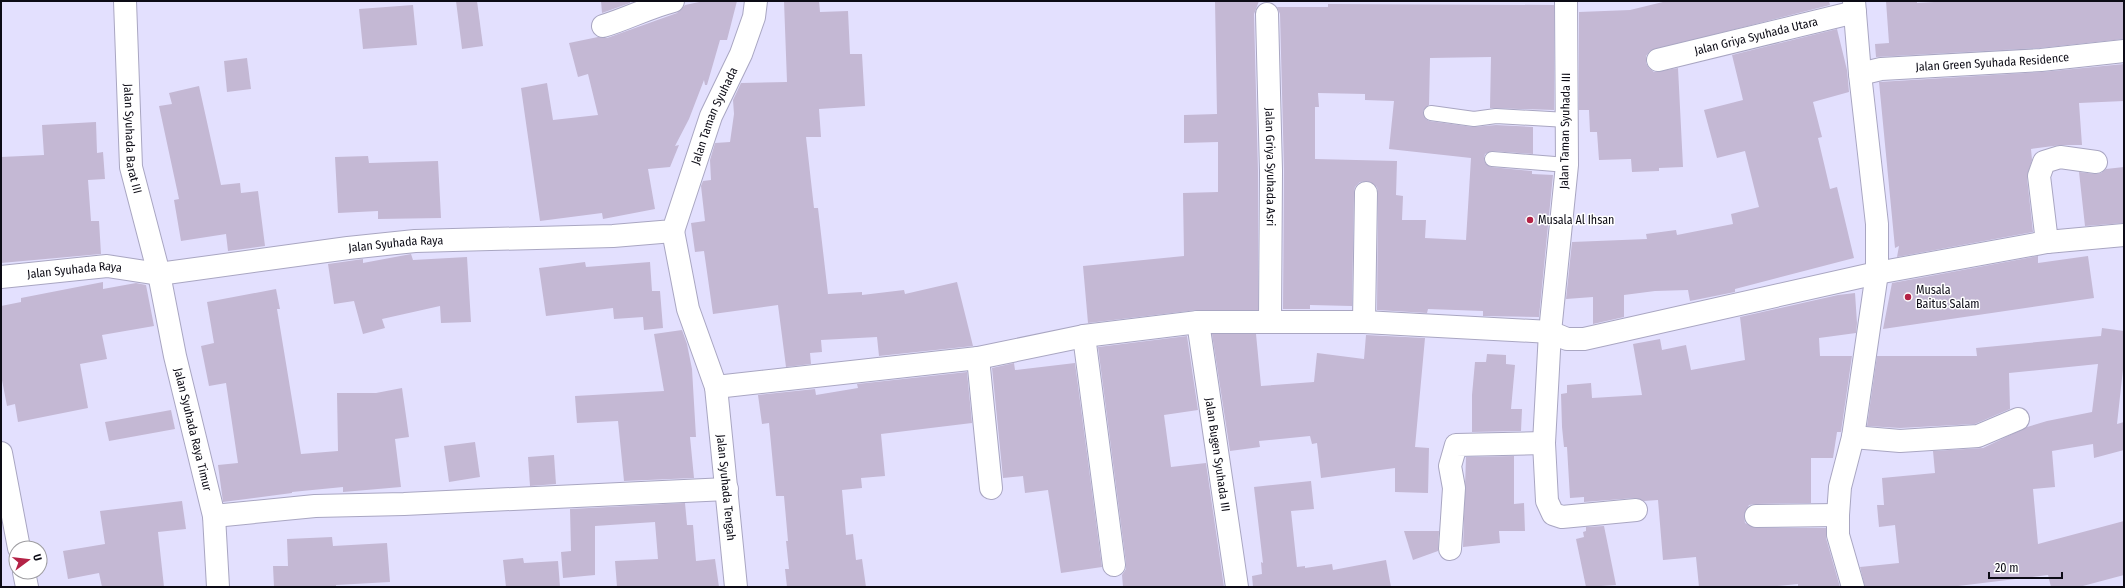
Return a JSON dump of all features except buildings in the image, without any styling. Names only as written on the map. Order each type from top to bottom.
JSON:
[{"type":"street","name":"Jalan Syuhada Barat III","points":[[125,1],[131,167],[159,274]]},
{"type":"street","points":[[603,26],[622,21],[651,7],[673,1]]},
{"type":"street","name":"Jalan Taman Syuhada","points":[[673,231],[711,116],[741,54],[754,17],[756,1]]},
{"type":"street","name":"Jalan Taman Syuhada III","points":[[1566,1],[1567,165],[1550,332],[1544,443],[1547,501],[1553,514],[1562,517],[1636,510]]},
{"type":"street","points":[[1853,587],[1838,535],[1840,487],[1853,437],[1877,273],[1877,224],[1854,7]]},
{"type":"street","name":"Jalan Griya Syuhada Utara","points":[[1658,60],[1854,7]]},
{"type":"street","name":"Jalan Griya Syuhada Asri","points":[[1267,14],[1270,171],[1270,320]]},
{"type":"street","name":"Jalan Green Syuhada Residence","points":[[1860,74],[1881,69],[2041,60],[2124,51]]},
{"type":"street","points":[[2047,242],[2039,176],[2044,162],[2060,157],[2096,162]]},
{"type":"street","points":[[1364,322],[1366,193]]},
{"type":"street","name":"Jalan Syuhada Raya","points":[[1,277],[107,266],[159,274],[348,248],[415,241],[613,236],[673,231]]},
{"type":"street","name":"Jalan Syuhada Tengah","points":[[673,231],[688,309],[716,387],[736,587]]},
{"type":"street","points":[[716,387],[978,358],[1084,336],[1198,322],[1270,320],[1364,322],[1550,332],[1567,339],[1584,340],[1877,273],[2047,242],[2124,235]]},
{"type":"street","name":"Jalan Syuhada Raya Timur","points":[[159,274],[175,356],[214,516],[218,587]]},
{"type":"street","name":"Jalan Bugen Syuhada III","points":[[1198,322],[1237,587]]},
{"type":"street","points":[[1084,336],[1114,565]]},
{"type":"street","points":[[978,358],[991,488]]},
{"type":"street","points":[[1853,437],[1900,441],[1978,436],[2018,419]]},
{"type":"street","points":[[1450,549],[1454,488],[1450,466],[1456,445],[1544,443]]},
{"type":"street","points":[[1,453],[17,540]]},
{"type":"street","points":[[214,516],[315,506],[404,504],[727,489]]},
{"type":"street","points":[[1756,516],[1838,515]]},
{"type":"lane","points":[[1431,113],[1474,119],[1496,116],[1567,120]]},
{"type":"lane","points":[[1492,159],[1567,165]]},
{"type":"place","name":"Musala Al Ihsan","points":[[1530,220]]},
{"type":"place","name":"Musala Baitus Salam","points":[[1908,297]]}]
